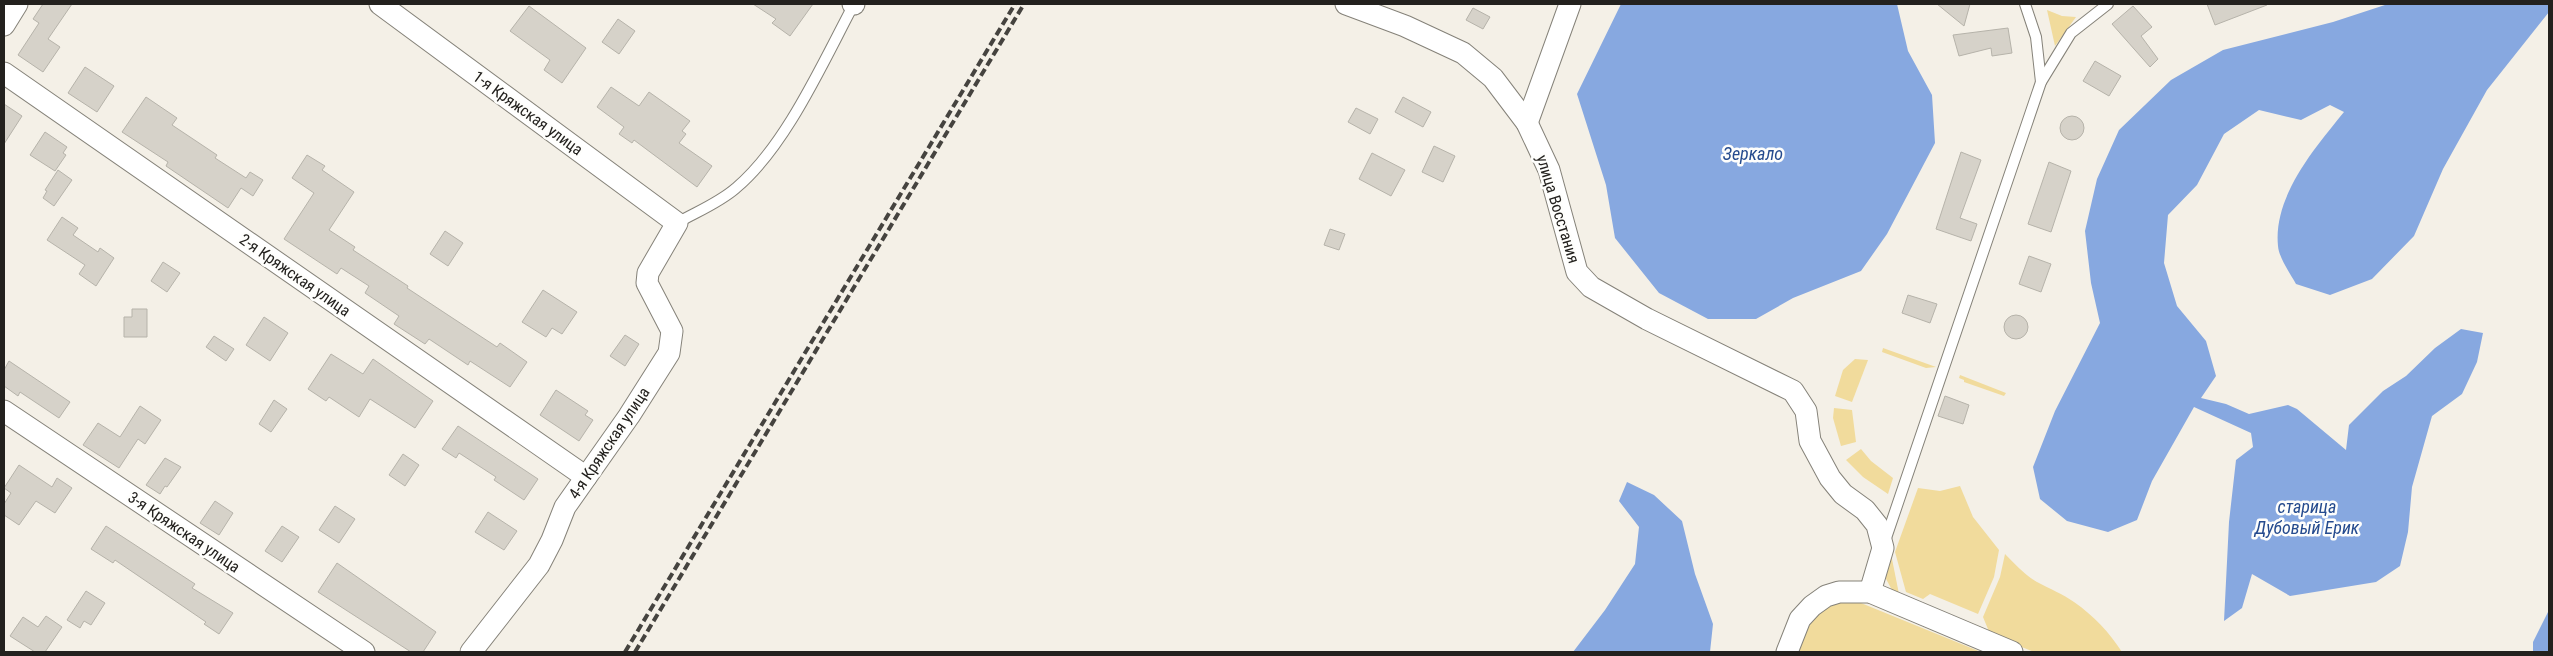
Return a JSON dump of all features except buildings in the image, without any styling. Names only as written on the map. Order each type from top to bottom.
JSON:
[{"type":"street","points":[[4,25],[17,4]]},
{"type":"street","name":"1-я Кряжская улица","points":[[380,4],[677,223]]},
{"type":"street","name":"улица Восстания","points":[[1346,4],[1404,26],[1463,53],[1493,78],[1527,124],[1549,170],[1577,272],[1591,287],[1647,319],[1793,391],[1806,411],[1810,441],[1820,459],[1843,494],[1864,510],[1877,526],[1883,548]]},
{"type":"street","points":[[1527,124],[1570,4]]},
{"type":"street","name":"2-я Кряжская улица","points":[[4,73],[586,477]]},
{"type":"street","name":"4-я Кряжская улица","points":[[471,652],[539,565],[552,540],[565,507],[629,416],[668,353],[672,330],[647,283],[648,273],[677,223]]},
{"type":"street","name":"3-я Кряжская улица","points":[[4,411],[364,652]]},
{"type":"street","points":[[1870,592],[1883,548]]},
{"type":"street","points":[[1787,652],[1800,619],[1812,606],[1826,596],[1839,592],[1870,592],[2012,652]]},
{"type":"lane","points":[[677,223],[734,190],[756,170],[781,137],[854,4]]},
{"type":"lane","points":[[2025,4],[2036,37],[2041,82]]},
{"type":"lane","points":[[1883,548],[2041,82],[2071,33],[2108,4]]},
{"type":"shaded area","points":[[2047,10],[2062,16],[2076,17],[2055,46]]},
{"type":"shaded area","points":[[1883,348],[1936,367],[1926,368],[1882,352]]},
{"type":"shaded area","points":[[1855,359],[1868,360],[1852,402],[1835,396],[1843,370]]},
{"type":"shaded area","points":[[1960,375],[2006,393],[2004,396],[1964,382],[1964,380],[1959,378]]},
{"type":"shaded area","points":[[1834,408],[1852,410],[1856,442],[1841,446],[1833,418]]},
{"type":"shaded area","points":[[1861,449],[1871,461],[1893,478],[1888,494],[1863,477],[1846,460]]},
{"type":"shaded area","points":[[1960,486],[1973,517],[1999,550],[1994,577],[1978,614],[1930,594],[1923,599],[1906,592],[1895,552],[1918,488],[1940,491]]},
{"type":"shaded area","points":[[1891,554],[1899,594],[1892,590],[1885,577]]},
{"type":"shaded area","points":[[2005,554],[2037,582],[2070,599],[2088,613],[2106,631],[2122,652],[2034,652],[1990,634],[1983,617],[2000,577]]},
{"type":"shaded area","points":[[1850,600],[1981,652],[1796,652],[1810,625],[1821,612],[1838,603]]},
{"type":"water","name":"Зеркало","points":[[1621,4],[1897,4],[1908,51],[1932,95],[1935,143],[1887,234],[1861,271],[1793,298],[1756,319],[1708,319],[1659,293],[1615,238],[1606,185],[1577,94]]},
{"type":"water","name":"старица Дубовый Ерик","points":[[2388,4],[2549,4],[2549,12],[2487,90],[2443,169],[2414,236],[2372,279],[2330,295],[2296,284],[2278,246],[2278,227],[2282,209],[2298,174],[2344,112],[2330,105],[2301,120],[2259,110],[2224,134],[2197,185],[2168,215],[2164,263],[2177,306],[2206,341],[2216,376],[2201,398],[2226,404],[2249,414],[2288,405],[2297,409],[2346,450],[2349,425],[2383,391],[2406,376],[2435,348],[2461,329],[2483,333],[2477,362],[2462,394],[2432,416],[2412,487],[2408,532],[2400,566],[2376,582],[2290,596],[2252,574],[2242,608],[2224,621],[2229,522],[2236,460],[2253,447],[2251,433],[2194,407],[2152,481],[2137,520],[2108,532],[2067,521],[2040,499],[2033,467],[2055,411],[2100,323],[2091,283],[2085,231],[2097,179],[2119,130],[2171,80],[2223,50],[2333,22]]},
{"type":"water","points":[[1627,482],[1654,495],[1682,521],[1695,574],[1713,624],[1710,652],[1573,652],[1605,610],[1635,564],[1639,527],[1619,501]]},
{"type":"water","points":[[2549,610],[2549,652],[2533,652],[2533,642]]},
{"type":"railway","points":[[625,652],[1015,4]]},
{"type":"railway","points":[[635,652],[1024,4]]}]
